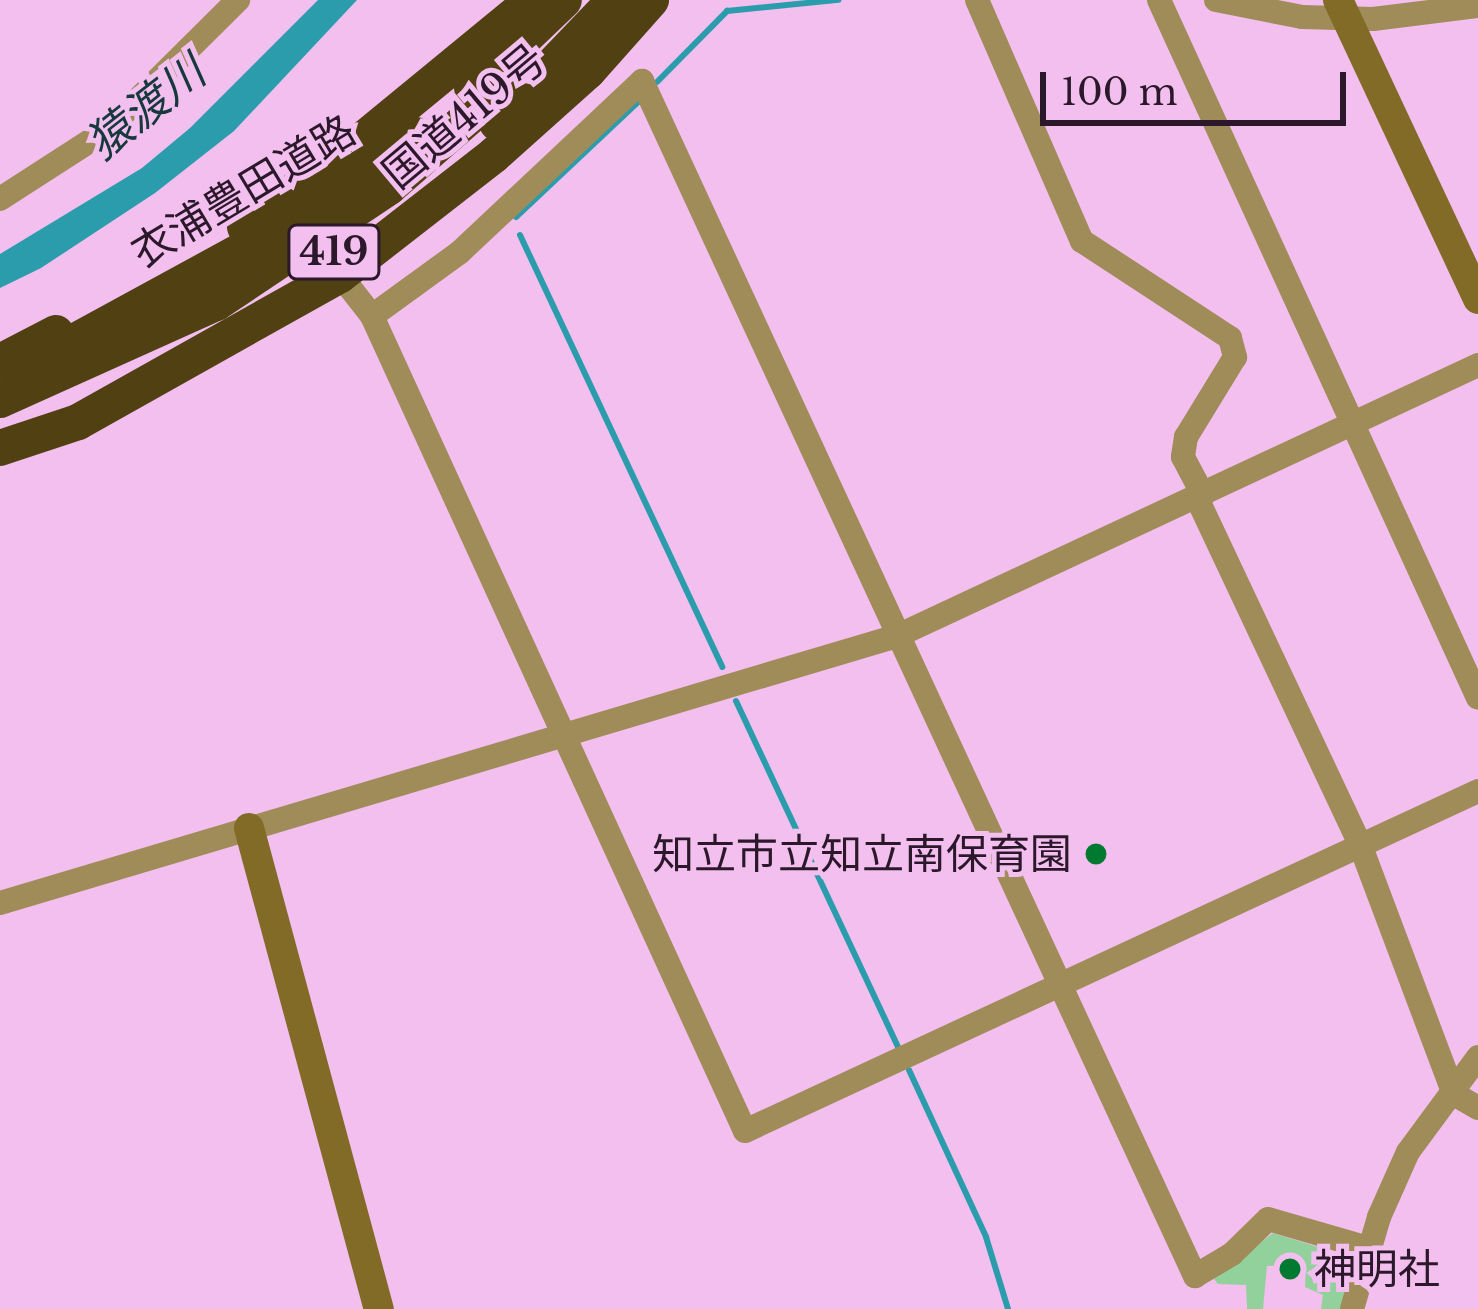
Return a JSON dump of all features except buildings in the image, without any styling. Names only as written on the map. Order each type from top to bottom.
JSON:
[{"type":"highway","name":"国道419号","points":[[0,362],[244,228],[354,147],[533,0]]},
{"type":"highway","name":"衣浦豊田道路","points":[[0,378],[56,354],[310,213],[460,99],[564,0]]},
{"type":"highway","name":"衣浦豊田道路","points":[[0,400],[216,303],[300,249],[419,162],[592,0]]},
{"type":"highway","name":"419","points":[[0,427],[211,334],[382,220],[500,121],[615,0]]},
{"type":"highway","name":"国道419号","points":[[0,448],[78,422],[340,275],[494,155],[588,71],[651,0]]},
{"type":"street","points":[[0,199],[107,130],[238,0]]},
{"type":"street","points":[[977,0],[1082,242],[1230,338],[1235,357],[1186,437],[1183,457],[1361,847],[1454,1094],[1478,1108]]},
{"type":"street","points":[[1159,0],[1478,698]]},
{"type":"street","points":[[1216,0],[1302,16],[1343,9],[1478,6]]},
{"type":"street","points":[[1343,9],[1478,299]]},
{"type":"street","points":[[372,316],[460,252],[642,80],[1195,1276],[1232,1254],[1268,1220],[1370,1249]]},
{"type":"street","points":[[340,275],[372,316],[745,1131],[1478,791]]},
{"type":"street","points":[[0,903],[897,637],[1478,365]]},
{"type":"street","points":[[249,828],[379,1309]]},
{"type":"street","points":[[1357,1307],[1370,1249],[1408,1152],[1478,1057]]},
{"type":"shaded area","points":[[318,0],[357,0],[234,131],[155,193],[41,268],[0,288],[0,254],[142,168],[190,128]]},
{"type":"shaded area","points":[[1273,1233],[1334,1252],[1333,1265],[1352,1271],[1341,1309],[1321,1309],[1323,1295],[1305,1287],[1306,1265],[1267,1266],[1263,1309],[1247,1309],[1246,1285],[1218,1284],[1214,1279]]},
{"type":"waterway","points":[[657,82],[727,11],[838,0]]},
{"type":"waterway","points":[[516,217],[638,102]]},
{"type":"waterway","points":[[520,235],[722,667]]},
{"type":"waterway","points":[[736,701],[898,1047]]},
{"type":"waterway","points":[[909,1070],[986,1237],[1008,1309]]},
{"type":"place","name":"知立市立知立南保育園","points":[[1096,854]]},
{"type":"place","name":"神明社","points":[[1290,1269]]},
{"type":"water label","name":"猿渡川","points":[[146,108]]}]
